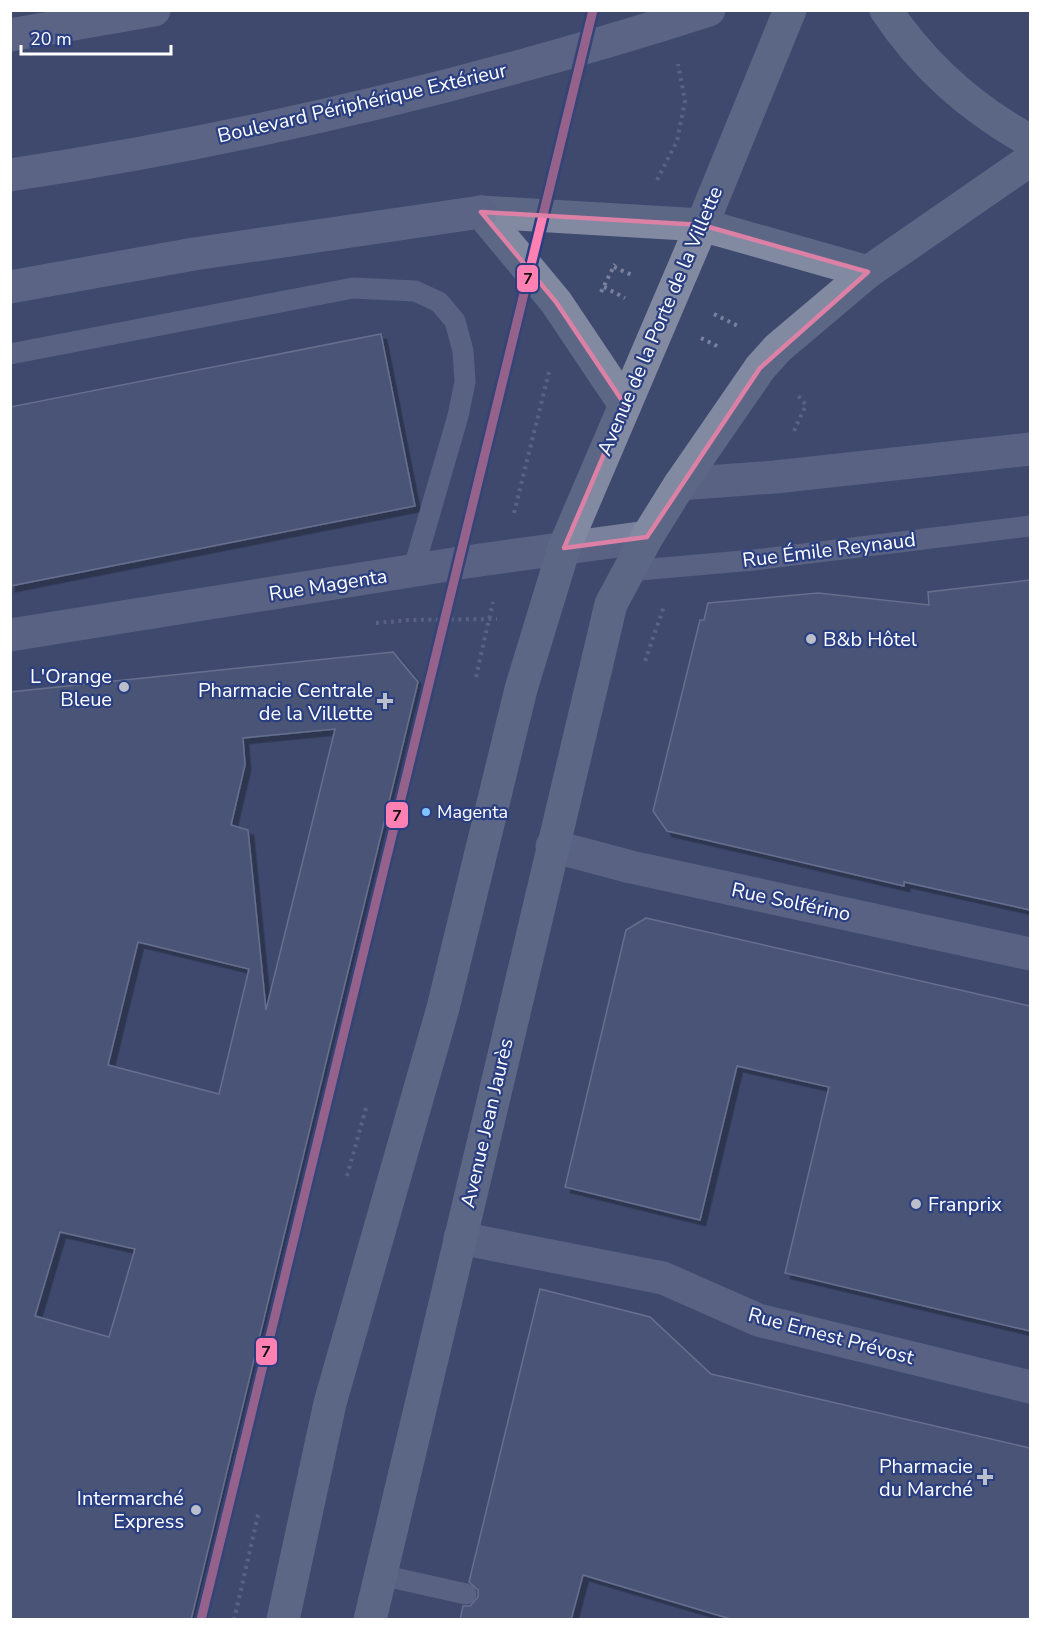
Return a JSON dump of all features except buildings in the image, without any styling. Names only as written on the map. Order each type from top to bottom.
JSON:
[{"type":"highway","points":[[10,35],[154,10]]},
{"type":"highway","name":"Boulevard Périphérique Extérieur","points":[[10,175],[243,134],[437,87],[632,35],[709,10]]},
{"type":"highway","points":[[10,287],[194,254],[481,212]]},
{"type":"main road","name":"Avenue de la Porte de la Villette","points":[[283,1620],[330,1403],[443,1008],[521,689],[564,548],[702,225],[790,10]]},
{"type":"main road","points":[[886,10],[931,67],[965,98],[1004,127],[1030,141]]},
{"type":"main road","points":[[628,571],[680,484],[760,368],[778,348],[868,273],[1030,160]]},
{"type":"main road","points":[[481,212],[702,225],[868,273]]},
{"type":"main road","points":[[481,212],[556,302],[625,405]]},
{"type":"main road","name":"Avenue Jean Jaurès","points":[[370,1620],[604,627],[611,604],[628,571]]},
{"type":"street","points":[[680,484],[785,476],[1030,449]]},
{"type":"street","name":"Rue Magenta","points":[[10,635],[503,557],[647,537]]},
{"type":"street","name":"Rue Solférino","points":[[552,846],[632,867],[1030,954]]},
{"type":"street","name":"Rue Ernest Prévost","points":[[460,1238],[663,1278],[758,1320],[1030,1387]]},
{"type":"lane","points":[[10,354],[353,288],[416,291],[439,302],[455,321],[463,351],[465,382],[455,427],[413,571]]},
{"type":"lane","name":"Rue Émile Reynaud","points":[[628,571],[754,560],[1030,526]]},
{"type":"lane","points":[[381,1575],[466,1594]]},
{"type":"path","points":[[488,620],[553,348],[604,287],[677,141],[685,101],[676,56]]},
{"type":"path","points":[[605,265],[614,266],[635,276]]},
{"type":"path","points":[[714,314],[743,328]]},
{"type":"highlighted area","points":[[481,212],[702,225],[868,272],[760,368],[647,537],[564,548],[625,405],[556,302]]},
{"type":"transit line","name":"7","points":[[201,1620],[593,10]]},
{"type":"place","name":"B&b Hôtel","points":[[811,639]]},
{"type":"place","name":"L'Orange Bleue","points":[[124,687]]},
{"type":"place","name":"Pharmacie Centrale de la Villette","points":[[385,701]]},
{"type":"place","name":"Magenta","points":[[426,812]]},
{"type":"place","name":"Franprix","points":[[916,1204]]},
{"type":"place","name":"Pharmacie du Marché","points":[[985,1477]]},
{"type":"place","name":"Intermarché Express","points":[[196,1510]]}]
